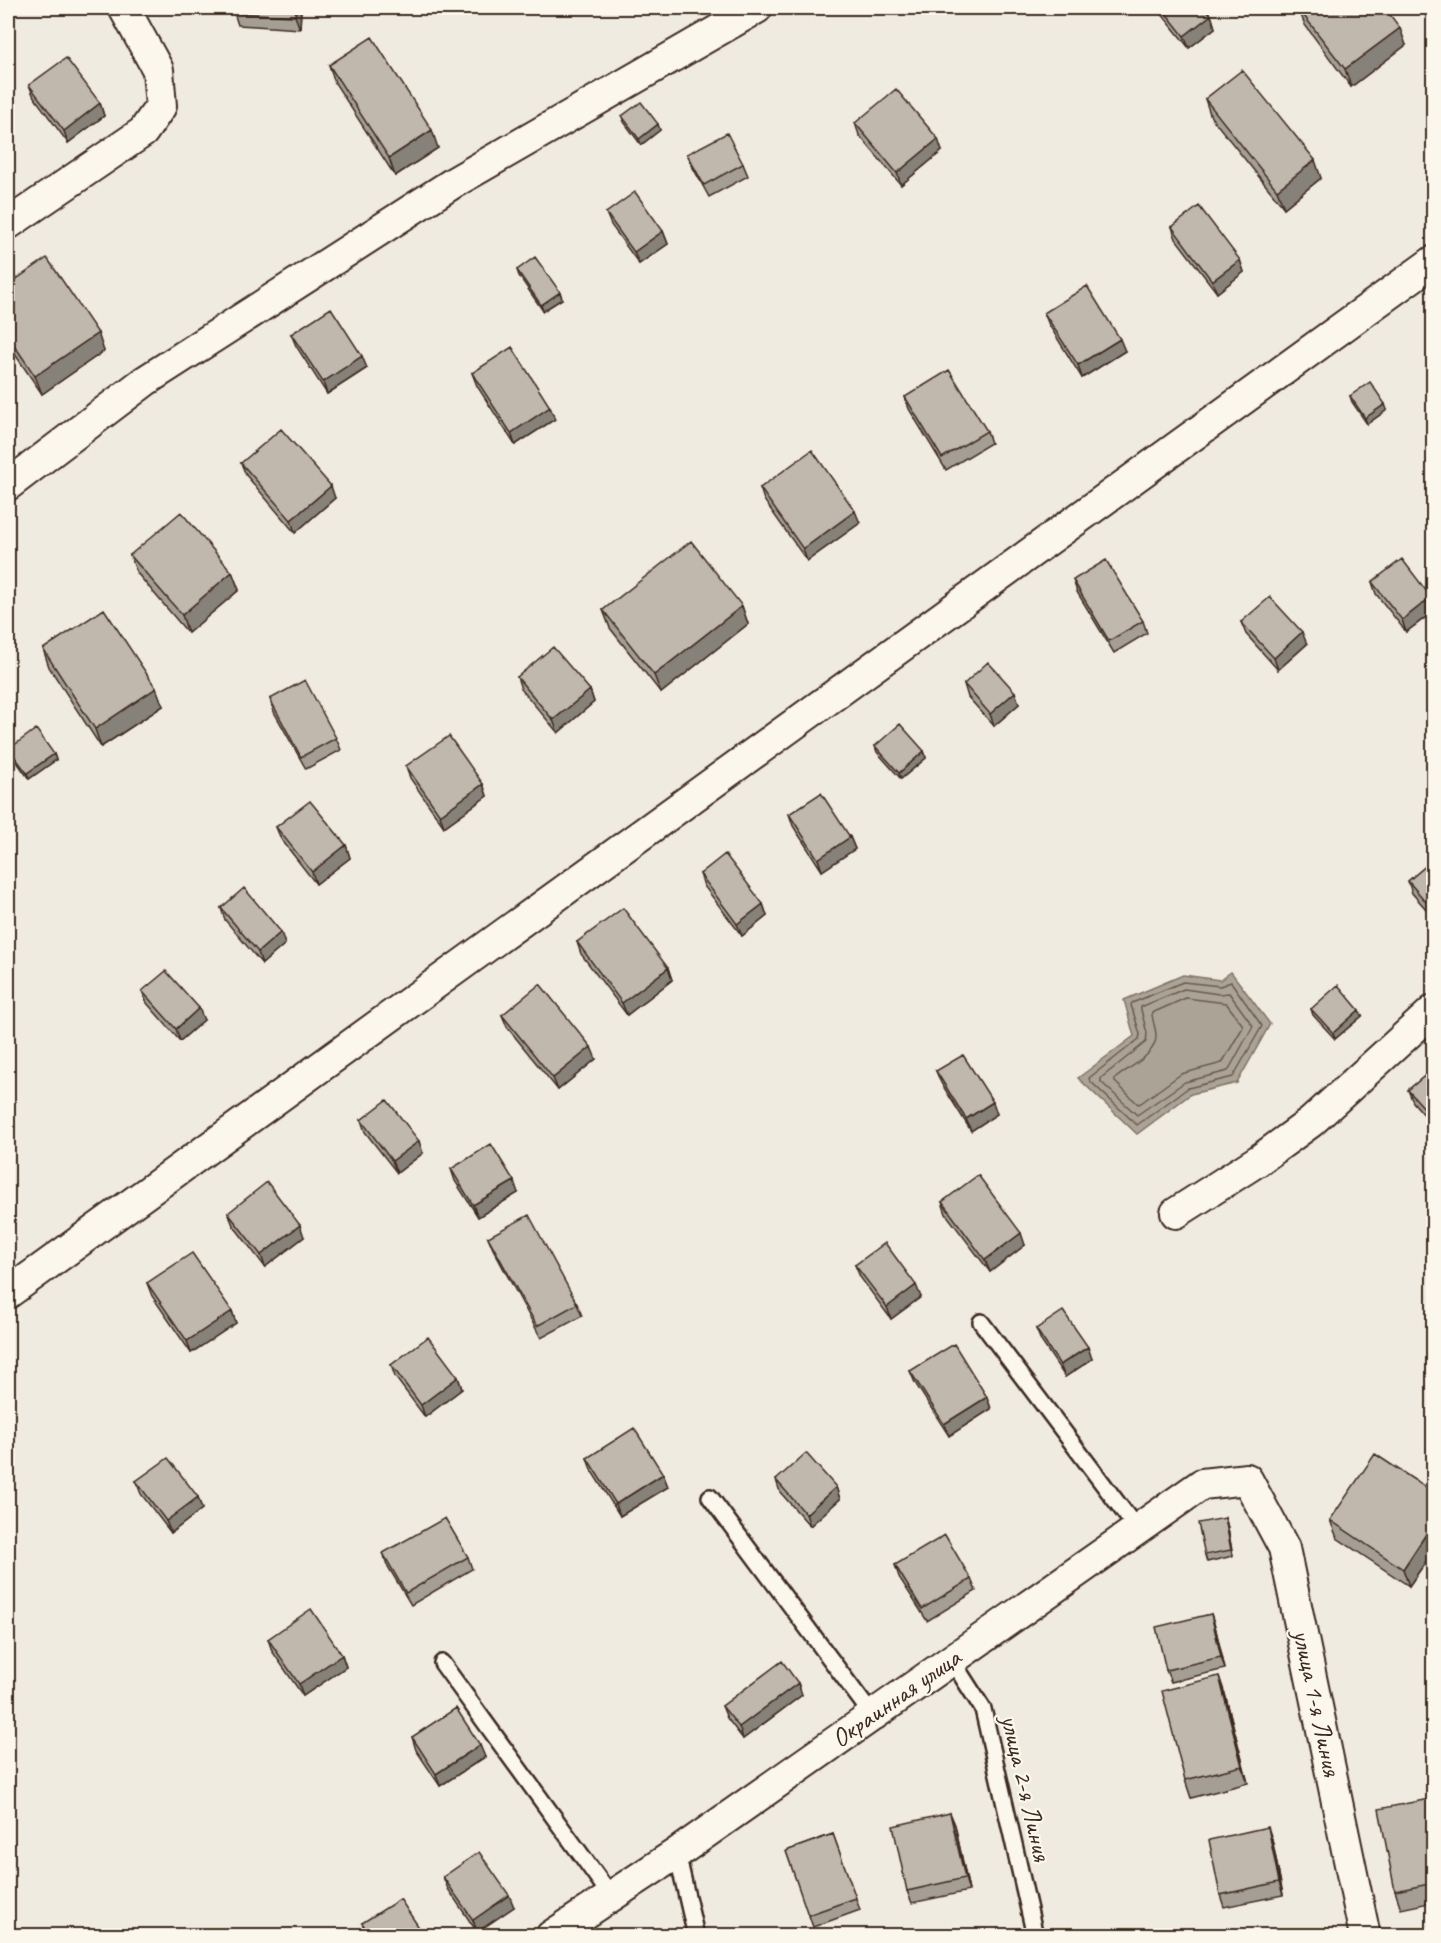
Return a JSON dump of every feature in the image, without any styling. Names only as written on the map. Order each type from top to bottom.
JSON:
[{"type":"street","points":[[8,224],[144,132],[161,105],[159,70],[124,8]]},
{"type":"street","points":[[8,485],[146,381],[453,183],[757,8]]},
{"type":"street","points":[[8,1293],[1434,261]]},
{"type":"street","points":[[1176,1213],[1250,1166],[1311,1122],[1434,1010]]},
{"type":"street","name":"Окраинная улица","points":[[551,1935],[677,1853],[1202,1484],[1247,1479]]},
{"type":"street","name":"улица 1-я Линия","points":[[1247,1479],[1284,1548],[1365,1935]]},
{"type":"lane","points":[[981,1322],[1137,1529]]},
{"type":"lane","points":[[710,1497],[872,1715]]},
{"type":"lane","name":"улица 2-я Линия","points":[[951,1659],[983,1709],[1035,1935]]},
{"type":"lane","points":[[442,1663],[611,1896]]},
{"type":"lane","points":[[677,1853],[696,1935]]},
{"type":"water","points":[[1231,972],[1270,1024],[1237,1083],[1191,1094],[1137,1134],[1078,1078],[1134,1036],[1124,1000],[1183,975],[1220,980]]},
{"type":"building","points":[[234,8],[296,8],[295,16],[234,13]]},
{"type":"building","points":[[1162,8],[1205,8],[1211,15],[1184,36]]},
{"type":"building","points":[[1298,8],[1385,8],[1400,28],[1345,69]]},
{"type":"building","points":[[372,37],[432,130],[389,158],[329,65]]},
{"type":"building","points":[[66,58],[100,103],[64,131],[29,85]]},
{"type":"building","points":[[1242,70],[1315,160],[1277,190],[1205,99]]},
{"type":"building","points":[[896,89],[938,139],[897,173],[855,123]]},
{"type":"building","points":[[641,102],[658,124],[639,139],[622,116]]},
{"type":"building","points":[[727,133],[743,164],[704,185],[687,154]]},
{"type":"building","points":[[635,192],[663,231],[634,252],[606,213]]},
{"type":"building","points":[[1199,206],[1240,260],[1212,281],[1172,227]]},
{"type":"building","points":[[535,257],[560,292],[541,305],[517,270]]},
{"type":"building","points":[[47,258],[98,333],[35,376],[8,336],[8,285]]},
{"type":"building","points":[[1087,286],[1120,339],[1078,365],[1044,313]]},
{"type":"building","points":[[331,308],[362,356],[323,382],[291,334]]},
{"type":"building","points":[[512,347],[550,407],[511,433],[472,373]]},
{"type":"building","points":[[949,370],[987,431],[942,458],[905,397]]},
{"type":"building","points":[[1370,382],[1385,404],[1365,418],[1350,396]]},
{"type":"building","points":[[281,429],[331,486],[291,520],[241,463]]},
{"type":"building","points":[[812,450],[855,511],[803,549],[760,488]]},
{"type":"building","points":[[181,512],[232,572],[182,615],[130,555]]},
{"type":"building","points":[[691,541],[742,606],[654,675],[603,610]]},
{"type":"building","points":[[1402,559],[1431,597],[1402,620],[1372,582]]},
{"type":"building","points":[[1106,560],[1143,621],[1109,641],[1073,580]]},
{"type":"building","points":[[1270,597],[1302,632],[1274,658],[1241,622]]},
{"type":"building","points":[[104,609],[156,688],[95,729],[43,649]]},
{"type":"building","points":[[553,647],[590,690],[553,720],[517,677]]},
{"type":"building","points":[[988,662],[1015,692],[990,714],[964,684]]},
{"type":"building","points":[[305,680],[336,738],[301,757],[270,699]]},
{"type":"building","points":[[900,724],[924,751],[899,773],[875,746]]},
{"type":"building","points":[[36,729],[54,754],[27,773],[9,749]]},
{"type":"building","points":[[449,736],[483,784],[440,815],[406,766]]},
{"type":"building","points":[[821,793],[850,837],[818,859],[789,814]]},
{"type":"building","points":[[310,801],[346,845],[312,872],[276,827]]},
{"type":"building","points":[[725,854],[763,904],[737,924],[700,874]]},
{"type":"building","points":[[1434,859],[1434,911],[1408,881]]},
{"type":"building","points":[[244,888],[281,932],[258,952],[221,908]]},
{"type":"building","points":[[623,908],[668,968],[622,1003],[577,942]]},
{"type":"building","points":[[166,971],[199,1008],[176,1029],[142,991]]},
{"type":"building","points":[[540,984],[591,1047],[553,1078],[502,1015]]},
{"type":"building","points":[[1338,985],[1359,1010],[1333,1033],[1311,1009]]},
{"type":"building","points":[[963,1055],[993,1102],[966,1119],[936,1071]]},
{"type":"building","points":[[1434,1068],[1434,1119],[1408,1090]]},
{"type":"building","points":[[387,1100],[419,1141],[392,1161],[361,1120]]},
{"type":"building","points":[[491,1144],[514,1181],[473,1205],[451,1169]]},
{"type":"building","points":[[978,1175],[1021,1233],[985,1260],[942,1202]]},
{"type":"building","points":[[267,1182],[300,1225],[261,1255],[228,1213]]},
{"type":"building","points":[[529,1215],[577,1304],[537,1326],[488,1237]]},
{"type":"building","points":[[885,1243],[916,1285],[887,1307],[855,1265]]},
{"type":"building","points":[[192,1253],[232,1311],[187,1341],[147,1283]]},
{"type":"building","points":[[1063,1311],[1088,1347],[1060,1365],[1036,1329]]},
{"type":"building","points":[[428,1337],[458,1377],[421,1405],[391,1365]]},
{"type":"building","points":[[954,1344],[987,1397],[944,1424],[910,1371]]},
{"type":"building","points":[[634,1428],[663,1474],[616,1504],[587,1458]]},
{"type":"building","points":[[806,1453],[836,1487],[806,1514],[776,1480]]},
{"type":"building","points":[[1375,1454],[1434,1493],[1434,1522],[1403,1569],[1330,1520]]},
{"type":"building","points":[[168,1458],[198,1497],[166,1521],[136,1481]]},
{"type":"building","points":[[445,1518],[468,1557],[406,1593],[383,1553]]},
{"type":"building","points":[[1225,1518],[1231,1550],[1205,1555],[1198,1523]]},
{"type":"building","points":[[945,1535],[971,1579],[922,1609],[895,1565]]},
{"type":"building","points":[[311,1609],[342,1655],[299,1684],[268,1639]]},
{"type":"building","points":[[1211,1614],[1221,1657],[1166,1670],[1156,1627]]},
{"type":"building","points":[[782,1661],[798,1683],[739,1727],[722,1706]]},
{"type":"building","points":[[1219,1676],[1242,1766],[1185,1780],[1162,1691]]},
{"type":"building","points":[[456,1708],[480,1745],[436,1774],[412,1737]]},
{"type":"building","points":[[1434,1798],[1434,1883],[1395,1891],[1379,1809]]},
{"type":"building","points":[[950,1813],[965,1878],[907,1891],[893,1826]]},
{"type":"building","points":[[1268,1827],[1279,1882],[1220,1895],[1209,1840]]},
{"type":"building","points":[[833,1834],[856,1898],[808,1915],[786,1851]]},
{"type":"building","points":[[479,1852],[509,1895],[473,1920],[443,1877]]},
{"type":"building","points":[[400,1899],[424,1935],[370,1935],[362,1923]]}]
